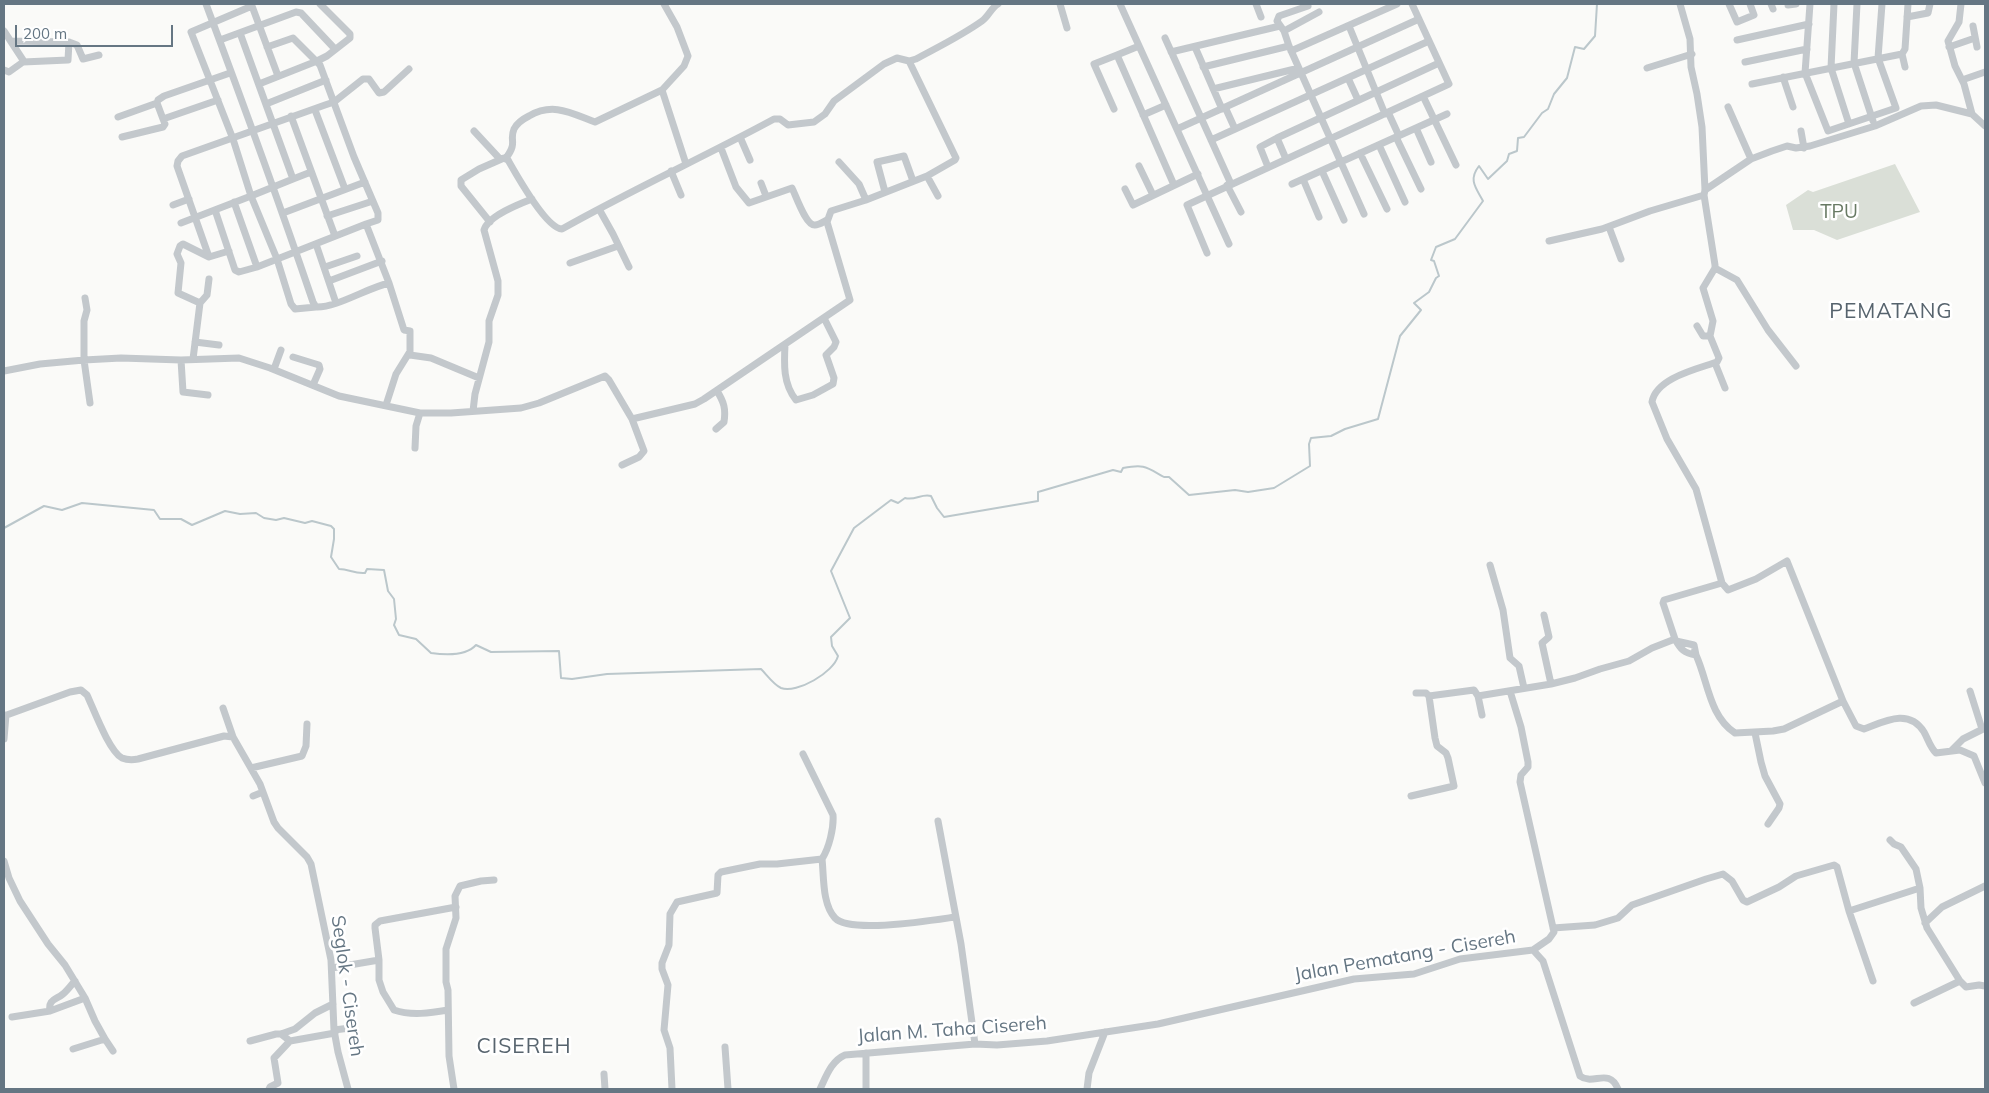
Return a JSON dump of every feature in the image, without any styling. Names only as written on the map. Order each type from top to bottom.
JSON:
[{"type":"street","points":[[206,4],[316,307]]},
{"type":"street","points":[[259,84],[317,61],[350,38],[350,34],[320,4]]},
{"type":"street","points":[[490,222],[460,184],[460,180],[503,159],[514,146],[513,131],[515,126],[537,111],[550,108],[568,112],[595,122],[662,90],[684,66],[688,58],[680,35],[664,4]]},
{"type":"street","points":[[474,131],[503,159],[553,226],[562,229],[670,171],[721,148],[774,119],[780,119],[788,125],[814,122],[825,114],[834,101],[884,64],[897,58],[909,61],[916,59],[984,20],[990,15],[994,6],[998,4]]},
{"type":"street","points":[[1060,4],[1067,28]]},
{"type":"street","points":[[1120,4],[1229,244]]},
{"type":"street","points":[[1256,4],[1261,17]]},
{"type":"street","points":[[1203,68],[1290,49],[1349,26],[1397,4]]},
{"type":"street","points":[[1208,253],[1187,206],[1207,195],[1449,84],[1412,4]]},
{"type":"street","points":[[1680,4],[1690,39],[1692,72],[1703,136],[1705,192],[1715,268],[1703,288],[1713,317],[1710,336],[1719,358],[1715,363],[1667,381],[1655,393],[1652,402],[1667,440],[1696,489],[1722,583],[1728,590],[1756,579],[1787,561],[1843,701],[1858,728],[1864,729],[1895,718],[1908,718],[1923,730],[1934,752],[1960,750],[1974,756],[1985,783]]},
{"type":"street","points":[[1729,4],[1737,22],[1754,15],[1750,4]]},
{"type":"street","points":[[1788,4],[1796,4]]},
{"type":"street","points":[[1810,4],[1805,73],[1827,131],[1896,108],[1878,58],[1882,4]]},
{"type":"street","points":[[1834,4],[1831,68],[1849,124]]},
{"type":"street","points":[[1857,4],[1854,62],[1875,126]]},
{"type":"street","points":[[1905,67],[1902,54],[1905,49],[1908,4]]},
{"type":"street","points":[[1907,18],[1928,13],[1930,4]]},
{"type":"street","points":[[1961,4],[1959,22],[1949,38],[1949,47],[1962,80],[1972,114]]},
{"type":"street","points":[[278,76],[260,26],[255,5],[190,32],[233,139],[293,307],[299,310],[336,303],[360,292],[389,283]]},
{"type":"street","points":[[1308,6],[1279,16],[1278,21],[1364,214]]},
{"type":"street","points":[[220,40],[299,12],[335,49]]},
{"type":"street","points":[[1171,52],[1282,28],[1319,12]]},
{"type":"street","points":[[1177,129],[1300,70],[1358,48],[1419,19]]},
{"type":"street","points":[[1737,40],[1809,24]]},
{"type":"street","points":[[1349,26],[1376,91],[1421,189]]},
{"type":"street","points":[[1973,26],[1977,47]]},
{"type":"street","points":[[4,31],[23,62]]},
{"type":"street","points":[[240,33],[293,180]]},
{"type":"street","points":[[215,210],[235,270],[239,272],[257,267],[379,218],[317,61],[293,38],[267,47]]},
{"type":"street","points":[[1165,38],[1211,140],[1240,212]]},
{"type":"street","points":[[1949,47],[1974,38]]},
{"type":"street","points":[[11,41],[69,42],[76,45],[83,60],[99,55]]},
{"type":"street","points":[[1211,140],[1429,41]]},
{"type":"street","points":[[4,70],[10,72],[23,62],[68,60],[69,42]]},
{"type":"street","points":[[1114,108],[1094,64],[1139,46]]},
{"type":"street","points":[[1195,47],[1213,89],[1236,129]]},
{"type":"street","points":[[1745,62],[1807,50]]},
{"type":"street","points":[[1648,68],[1692,54]]},
{"type":"street","points":[[1752,84],[1854,62],[1902,54]]},
{"type":"street","points":[[1117,55],[1174,185]]},
{"type":"street","points":[[721,148],[740,194],[749,203],[766,196],[772,197],[786,189],[792,188],[806,218],[811,224],[816,225],[827,220],[831,212],[927,176],[954,162],[956,158],[909,61]]},
{"type":"street","points":[[1268,167],[1260,147],[1376,91],[1439,64]]},
{"type":"street","points":[[209,257],[177,166],[182,156],[233,139],[291,116],[315,110],[334,102],[366,79],[369,79],[379,93],[384,92],[409,69]]},
{"type":"street","points":[[1213,89],[1300,70]]},
{"type":"street","points":[[1962,80],[1985,72]]},
{"type":"street","points":[[118,117],[158,103],[158,100],[164,96],[230,73]]},
{"type":"street","points":[[1348,78],[1358,100]]},
{"type":"street","points":[[1783,78],[1793,107]]},
{"type":"street","points":[[266,104],[326,80]]},
{"type":"street","points":[[662,90],[686,164]]},
{"type":"street","points":[[1424,96],[1456,165]]},
{"type":"street","points":[[163,119],[218,100]]},
{"type":"street","points":[[122,137],[163,127],[165,124],[158,103]]},
{"type":"street","points":[[1549,241],[1609,227],[1705,192],[1751,159],[1784,146],[1804,148],[1875,126],[1918,107],[1936,104],[1972,114],[1985,126]]},
{"type":"street","points":[[1143,115],[1166,105]]},
{"type":"street","points":[[1728,106],[1751,159]]},
{"type":"street","points":[[315,110],[345,189]]},
{"type":"street","points":[[1292,184],[1447,114]]},
{"type":"street","points":[[291,116],[335,236]]},
{"type":"street","points":[[1416,128],[1432,162]]},
{"type":"street","points":[[1801,131],[1804,148]]},
{"type":"street","points":[[740,137],[750,160]]},
{"type":"street","points":[[1276,138],[1286,159]]},
{"type":"street","points":[[1379,145],[1405,202]]},
{"type":"street","points":[[1360,153],[1387,209]]},
{"type":"street","points":[[885,192],[877,162],[904,156],[913,181]]},
{"type":"street","points":[[840,162],[859,184],[866,200]]},
{"type":"street","points":[[1140,166],[1153,195]]},
{"type":"street","points":[[1322,170],[1344,220]]},
{"type":"street","points":[[670,171],[681,195]]},
{"type":"street","points":[[182,222],[311,172]]},
{"type":"street","points":[[1125,189],[1132,205],[1198,174]]},
{"type":"street","points":[[927,176],[938,196]]},
{"type":"street","points":[[1303,179],[1319,217]]},
{"type":"street","points":[[283,213],[365,182]]},
{"type":"street","points":[[761,183],[766,196]]},
{"type":"street","points":[[173,205],[189,199]]},
{"type":"street","points":[[473,411],[479,378],[489,342],[488,322],[498,295],[498,281],[484,230],[485,226],[505,211],[532,199]]},
{"type":"street","points":[[327,216],[373,201]]},
{"type":"street","points":[[234,202],[257,267]]},
{"type":"street","points":[[599,209],[629,267]]},
{"type":"street","points":[[632,419],[695,404],[849,302],[850,297],[827,220]]},
{"type":"street","points":[[366,224],[382,262],[404,330],[410,331],[409,353],[396,374],[386,406]]},
{"type":"street","points":[[1609,227],[1621,258]]},
{"type":"street","points":[[200,303],[178,293],[181,267],[177,252],[180,246],[183,244],[209,257],[229,252]]},
{"type":"street","points":[[316,244],[336,303]]},
{"type":"street","points":[[570,263],[618,246]]},
{"type":"street","points":[[325,267],[357,256]]},
{"type":"street","points":[[329,281],[382,262]]},
{"type":"street","points":[[1715,268],[1737,280],[1768,330],[1796,366]]},
{"type":"street","points":[[193,359],[200,303],[207,296],[209,279]]},
{"type":"street","points":[[85,298],[87,310],[84,321],[84,360],[90,403]]},
{"type":"street","points":[[785,345],[784,371],[796,400],[813,395],[833,384],[834,378],[826,355],[836,342],[824,318]]},
{"type":"street","points":[[1697,326],[1703,336],[1710,336]]},
{"type":"street","points":[[195,342],[219,345]]},
{"type":"street","points":[[274,369],[281,350]]},
{"type":"street","points":[[409,353],[410,355],[430,358],[479,378]]},
{"type":"street","points":[[293,357],[319,365],[320,369],[312,385]]},
{"type":"street","points":[[4,371],[40,364],[84,360],[121,358],[181,360],[239,358],[274,369],[339,396],[420,413],[505,411],[539,403],[604,376],[610,380],[632,419],[644,451],[639,458],[622,464]]},
{"type":"street","points":[[181,360],[183,392],[208,395]]},
{"type":"street","points":[[1715,363],[1725,388]]},
{"type":"street","points":[[716,429],[724,422],[726,410],[717,391]]},
{"type":"street","points":[[415,448],[416,426],[420,413]]},
{"type":"street","points":[[1490,565],[1507,628],[1510,658],[1519,666],[1524,688]]},
{"type":"street","points":[[1722,583],[1663,601],[1681,651],[1686,654],[1696,655],[1719,716],[1730,730],[1735,733],[1784,729],[1843,701]]},
{"type":"street","points":[[1544,615],[1549,637],[1542,644],[1551,684]]},
{"type":"street","points":[[1478,696],[1551,684],[1629,661],[1652,648],[1676,640]]},
{"type":"street","points":[[1416,693],[1426,693],[1429,696],[1472,689],[1476,691],[1478,696],[1482,715]]},
{"type":"street","points":[[4,739],[5,715],[70,692],[81,690],[87,695],[116,752],[122,758],[130,760],[224,736],[233,737]]},
{"type":"street","points":[[1510,691],[1528,762],[1528,767],[1521,775],[1520,782],[1554,932],[1552,936],[1533,950]]},
{"type":"street","points":[[1951,751],[1963,739],[1984,729],[1970,691]]},
{"type":"street","points":[[1411,796],[1454,786],[1446,753],[1437,746],[1429,696]]},
{"type":"street","name":"Seglok - Cisereh","points":[[223,708],[233,737],[263,792],[278,828],[304,853],[311,864],[332,968],[332,1004],[338,1052],[348,1089]]},
{"type":"street","points":[[251,768],[302,756],[306,746],[306,724]]},
{"type":"street","points":[[1755,732],[1765,776],[1780,804],[1768,824]]},
{"type":"street","points":[[803,754],[833,815],[834,824],[822,859],[826,900],[834,917],[838,920],[854,923],[896,926],[955,917]]},
{"type":"street","points":[[253,796],[263,792]]},
{"type":"street","points":[[938,821],[967,984],[974,1044]]},
{"type":"street","points":[[1890,840],[1901,847],[1919,874],[1921,908],[1926,924],[1960,981],[1966,988],[1980,985],[1985,986]]},
{"type":"street","points":[[672,1089],[670,1048],[664,1030],[668,985],[662,969],[662,963],[669,945],[669,924],[672,910],[677,902],[717,893],[718,875],[721,872],[760,864],[822,859]]},
{"type":"street","points":[[4,861],[9,878],[20,901],[75,981],[95,1021],[113,1051]]},
{"type":"street","points":[[1553,928],[1595,925],[1618,918],[1632,905],[1724,874],[1729,877],[1743,900],[1747,902],[1796,876],[1834,865],[1837,867],[1849,911],[1873,981]]},
{"type":"street","points":[[454,1089],[449,1056],[446,948],[456,918],[455,896],[460,886],[494,880]]},
{"type":"street","points":[[1926,924],[1942,907],[1985,886]]},
{"type":"street","points":[[1849,911],[1920,888]]},
{"type":"street","points":[[448,1010],[403,1014],[394,1010],[383,992],[379,980],[375,925],[380,921],[456,907]]},
{"type":"street","name":"Jalan Pematang - Cisereh","points":[[1105,1032],[1158,1024],[1354,979],[1414,974],[1465,958],[1533,950],[1543,961],[1580,1076],[1587,1079],[1608,1078],[1615,1083],[1618,1089]]},
{"type":"street","points":[[332,968],[379,960]]},
{"type":"street","points":[[50,1012],[49,1005],[51,1001],[63,994],[75,981]]},
{"type":"street","points":[[1914,1003],[1960,981]]},
{"type":"street","points":[[12,1017],[50,1012],[85,998]]},
{"type":"street","points":[[250,1041],[295,1029],[314,1013],[332,1004]]},
{"type":"street","points":[[269,1089],[278,1083],[274,1058],[290,1041],[350,1028]]},
{"type":"street","points":[[1087,1089],[1089,1073],[1105,1032]]},
{"type":"street","name":"Jalan M. Taha Cisereh","points":[[820,1089],[832,1066],[844,1055],[974,1044],[997,1045],[1032,1042],[1105,1032]]},
{"type":"street","points":[[281,1034],[290,1041]]},
{"type":"street","points":[[73,1049],[105,1039]]},
{"type":"street","points":[[725,1047],[728,1089]]},
{"type":"street","points":[[866,1053],[866,1088]]},
{"type":"street","points":[[604,1074],[604,1089]]},
{"type":"green space","name":"TPU","points":[[1895,164],[1920,212],[1837,240],[1814,230],[1793,230],[1786,205],[1808,190],[1813,192]]},
{"type":"waterway","points":[[4,528],[44,506],[62,510],[82,503],[154,510],[160,519],[181,519],[192,525],[225,511],[240,514],[256,513],[264,518],[276,520],[284,518],[305,523],[312,521],[331,526],[334,529],[331,557],[339,569],[361,573],[365,573],[367,569],[384,570],[388,591],[394,599],[396,619],[394,625],[399,635],[416,639],[431,653],[461,653],[472,649],[476,645],[491,652],[559,651],[561,678],[572,679],[607,674],[761,669],[781,688],[796,688],[822,675],[835,662],[838,656],[832,646],[831,637],[850,618],[831,571],[854,528],[891,500],[898,503],[905,498],[912,499],[928,495],[931,496],[944,517],[1038,501],[1038,492],[1113,470],[1121,472],[1123,468],[1136,466],[1145,467],[1164,477],[1169,477],[1189,495],[1235,490],[1248,492],[1274,488],[1310,466],[1309,444],[1311,438],[1331,436],[1345,429],[1378,419],[1400,336],[1421,310],[1414,303],[1429,292],[1439,276],[1434,261],[1431,260],[1436,247],[1455,239],[1483,201],[1474,184],[1476,171],[1479,166],[1488,179],[1507,161],[1509,154],[1517,151],[1518,138],[1524,137],[1542,113],[1548,109],[1554,94],[1567,78],[1575,47],[1584,49],[1595,36],[1597,4]]},
{"type":"district","name":"PEMATANG","points":[[1891,312]]},
{"type":"district","name":"CISEREH","points":[[524,1047]]}]
